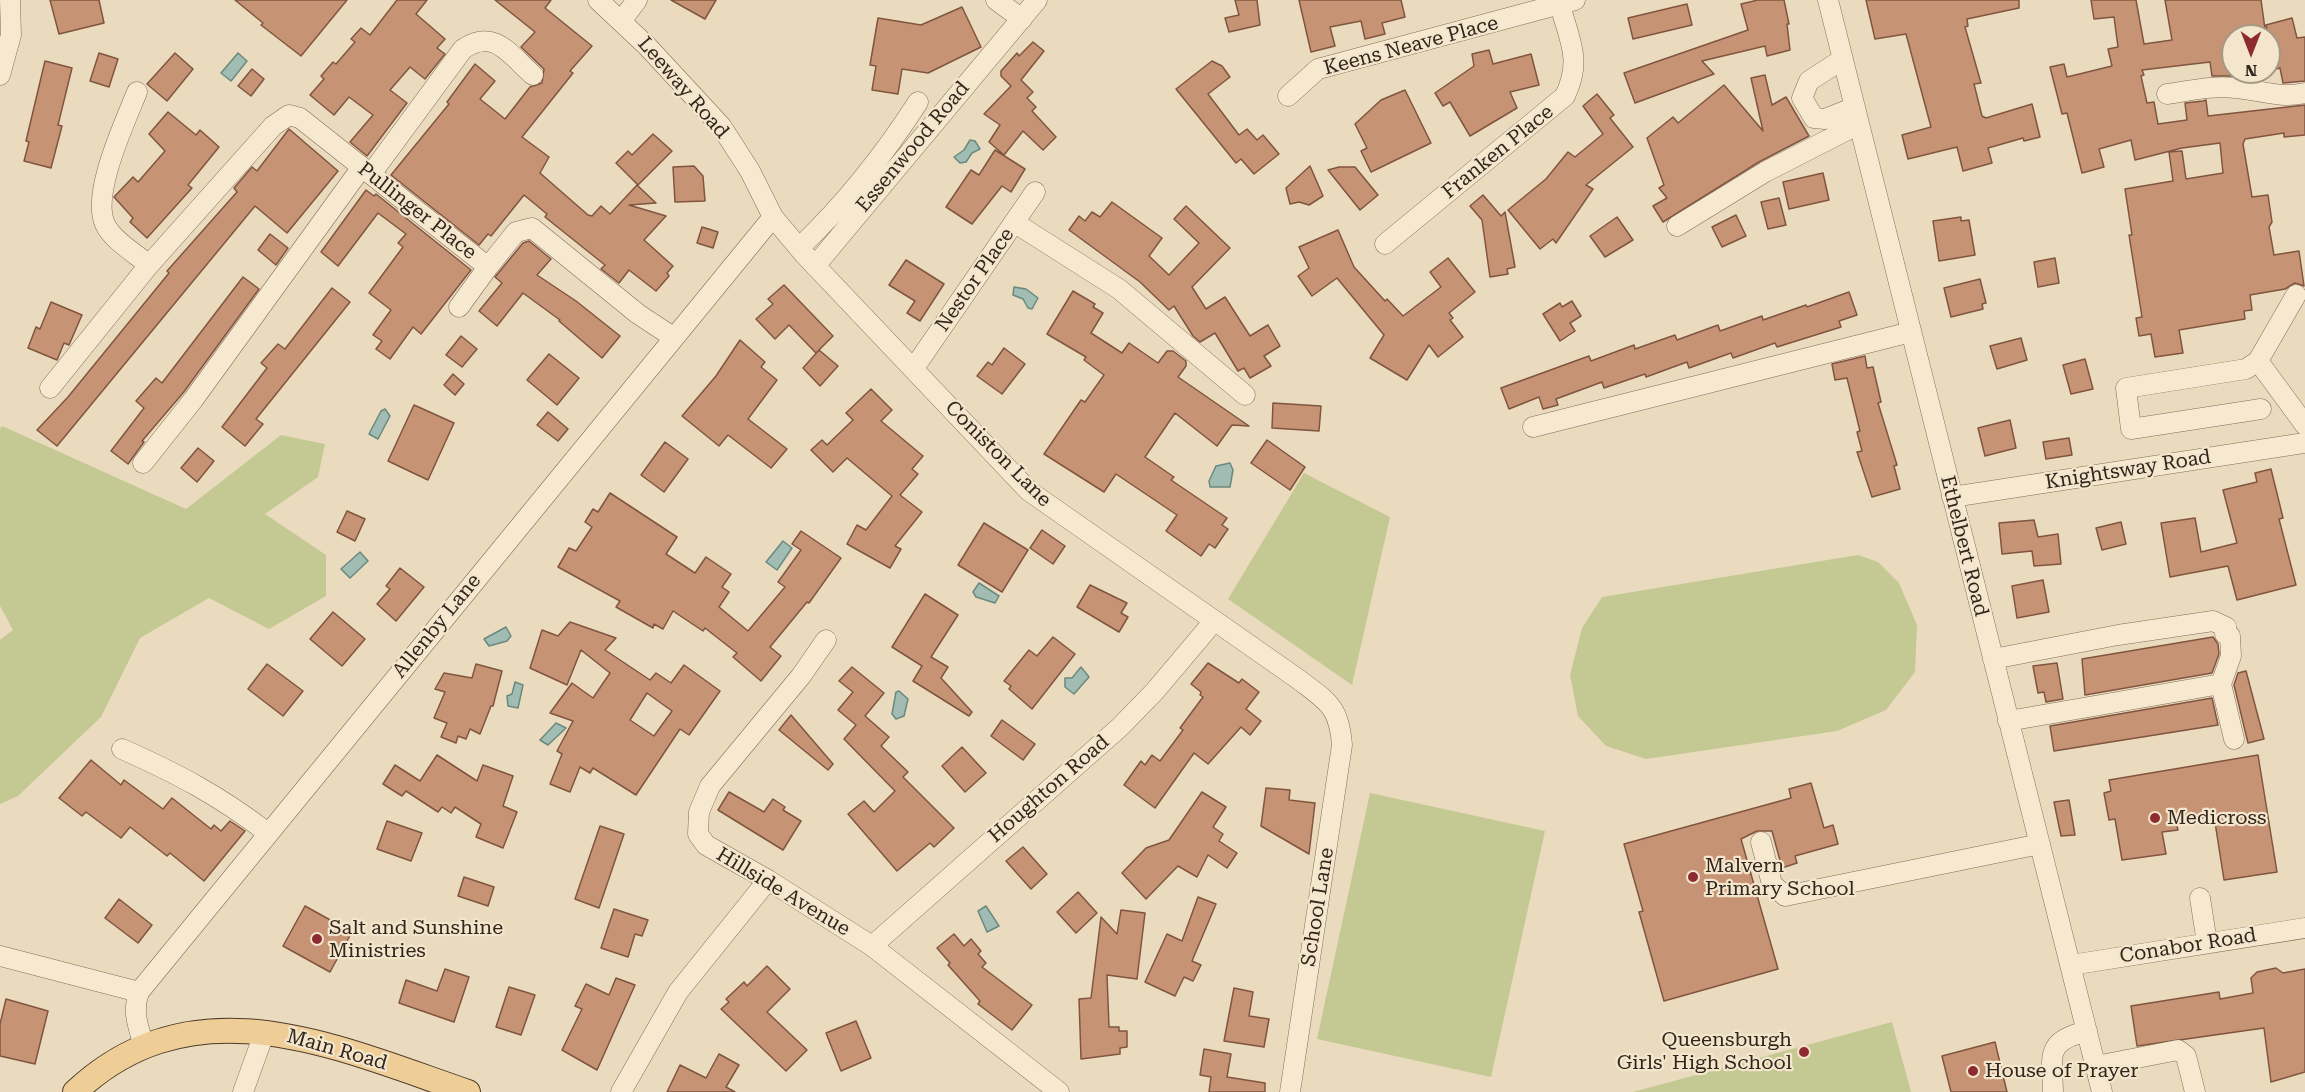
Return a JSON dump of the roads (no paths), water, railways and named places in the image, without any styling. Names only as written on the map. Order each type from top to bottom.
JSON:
[{"type":"main road","name":"Main Road","points":[[75,1092],[120,1057],[144,1046],[194,1034],[228,1030],[265,1031],[322,1042],[468,1092]]},
{"type":"street","points":[[0,75],[11,35],[10,0]]},
{"type":"street","name":"Leeway Road","points":[[598,0],[622,20],[721,126],[750,171],[773,217]]},
{"type":"street","points":[[622,20],[637,0]]},
{"type":"street","points":[[996,0],[1017,24]]},
{"type":"street","name":"Essenwood Road","points":[[815,266],[1038,0]]},
{"type":"street","name":"Ethelbert Road","points":[[1828,0],[2102,1092]]},
{"type":"street","name":"Keens Neave Place","points":[[1288,96],[1318,69],[1568,3]]},
{"type":"street","name":"Franken Place","points":[[1385,244],[1565,96],[1575,70],[1568,3]]},
{"type":"street","points":[[143,463],[366,171],[463,49],[474,41],[485,39],[496,43],[532,75]]},
{"type":"street","points":[[1843,59],[1809,81],[1803,89],[1802,98],[1814,117],[1825,119],[1857,115]]},
{"type":"street","points":[[2167,94],[2215,88],[2237,88],[2271,96],[2305,93]]},
{"type":"street","points":[[50,388],[148,265],[109,231],[103,216],[103,190],[107,172],[137,92]]},
{"type":"street","points":[[799,248],[829,219],[894,139],[918,102]]},
{"type":"street","name":"Pullinger Place","points":[[148,265],[282,117],[295,115],[488,267],[516,232],[532,228],[638,314],[674,337]]},
{"type":"street","points":[[1677,226],[1857,115]]},
{"type":"street","name":"Nestor Place","points":[[914,368],[1035,192]]},
{"type":"street","name":"Coniston Lane","points":[[773,217],[815,266],[1029,491],[1328,701],[1340,721]]},
{"type":"street","name":"Allenby Lane","points":[[139,992],[773,217]]},
{"type":"street","points":[[1015,223],[1119,289],[1245,395]]},
{"type":"street","points":[[459,307],[488,267]]},
{"type":"street","points":[[2261,409],[2131,429],[2126,388],[2246,369],[2258,361],[2296,295]]},
{"type":"street","points":[[1533,427],[1911,332]]},
{"type":"street","points":[[2258,361],[2305,425]]},
{"type":"street","name":"Knightsway Road","points":[[1952,497],[2305,443]]},
{"type":"street","name":"Houghton Road","points":[[872,946],[1120,727],[1155,692],[1214,621]]},
{"type":"street","points":[[1993,659],[2118,635],[2213,621],[2226,627],[2225,634],[2230,636],[2231,646],[2220,684],[2234,739]]},
{"type":"street","name":"Hillside Avenue","points":[[826,640],[801,676],[710,786],[699,812],[698,834],[706,845],[768,880],[872,946],[1059,1092]]},
{"type":"street","points":[[2008,720],[2220,684]]},
{"type":"street","name":"School Lane","points":[[1290,1092],[1342,745],[1340,721]]},
{"type":"street","points":[[122,749],[192,780],[268,833]]},
{"type":"street","points":[[1761,842],[1772,884],[1785,896],[2040,844]]},
{"type":"street","points":[[621,1092],[678,992],[768,880]]},
{"type":"street","points":[[2200,898],[2207,944]]},
{"type":"street","name":"Conabor Road","points":[[2071,965],[2305,928]]},
{"type":"street","points":[[0,956],[139,992],[134,1006],[134,1016],[144,1046]]},
{"type":"street","points":[[243,1092],[265,1031]]},
{"type":"street","points":[[2053,1092],[2053,1053],[2057,1044],[2087,1031]]},
{"type":"street","points":[[2096,1066],[2171,1050],[2184,1052],[2195,1092]]},
{"type":"water","points":[[238,53],[247,61],[231,81],[221,73]]},
{"type":"water","points":[[970,140],[975,141],[980,149],[972,153],[966,162],[960,163],[954,157],[964,150]]},
{"type":"water","points":[[1014,287],[1026,289],[1038,298],[1032,309],[1028,308],[1023,299],[1013,295]]},
{"type":"water","points":[[385,409],[390,416],[378,439],[369,434],[381,411]]},
{"type":"water","points":[[1230,463],[1233,470],[1230,487],[1210,487],[1209,481],[1216,466]]},
{"type":"water","points":[[783,541],[792,548],[777,570],[766,562]]},
{"type":"water","points":[[360,552],[368,561],[350,578],[341,569]]},
{"type":"water","points":[[979,583],[999,596],[995,603],[976,597],[973,592]]},
{"type":"water","points":[[506,627],[511,636],[507,641],[489,646],[484,639]]},
{"type":"water","points":[[1081,667],[1089,677],[1074,694],[1065,687],[1065,678],[1072,678]]},
{"type":"water","points":[[515,682],[523,685],[518,708],[508,706],[507,696],[512,694]]},
{"type":"water","points":[[899,691],[908,699],[904,716],[896,719],[892,714],[896,692]]},
{"type":"water","points":[[556,723],[566,728],[548,745],[540,740]]},
{"type":"water","points":[[986,906],[999,926],[987,932],[978,911]]},
{"type":"place","name":"Medicross","points":[[2155,818]]},
{"type":"place","name":"Malvern Primary School","points":[[1693,877]]},
{"type":"place","name":"Salt and Sunshine Ministries","points":[[317,939]]},
{"type":"place","name":"Queensburgh Girls' High School","points":[[1804,1052]]},
{"type":"place","name":"House of Prayer","points":[[1973,1071]]}]
